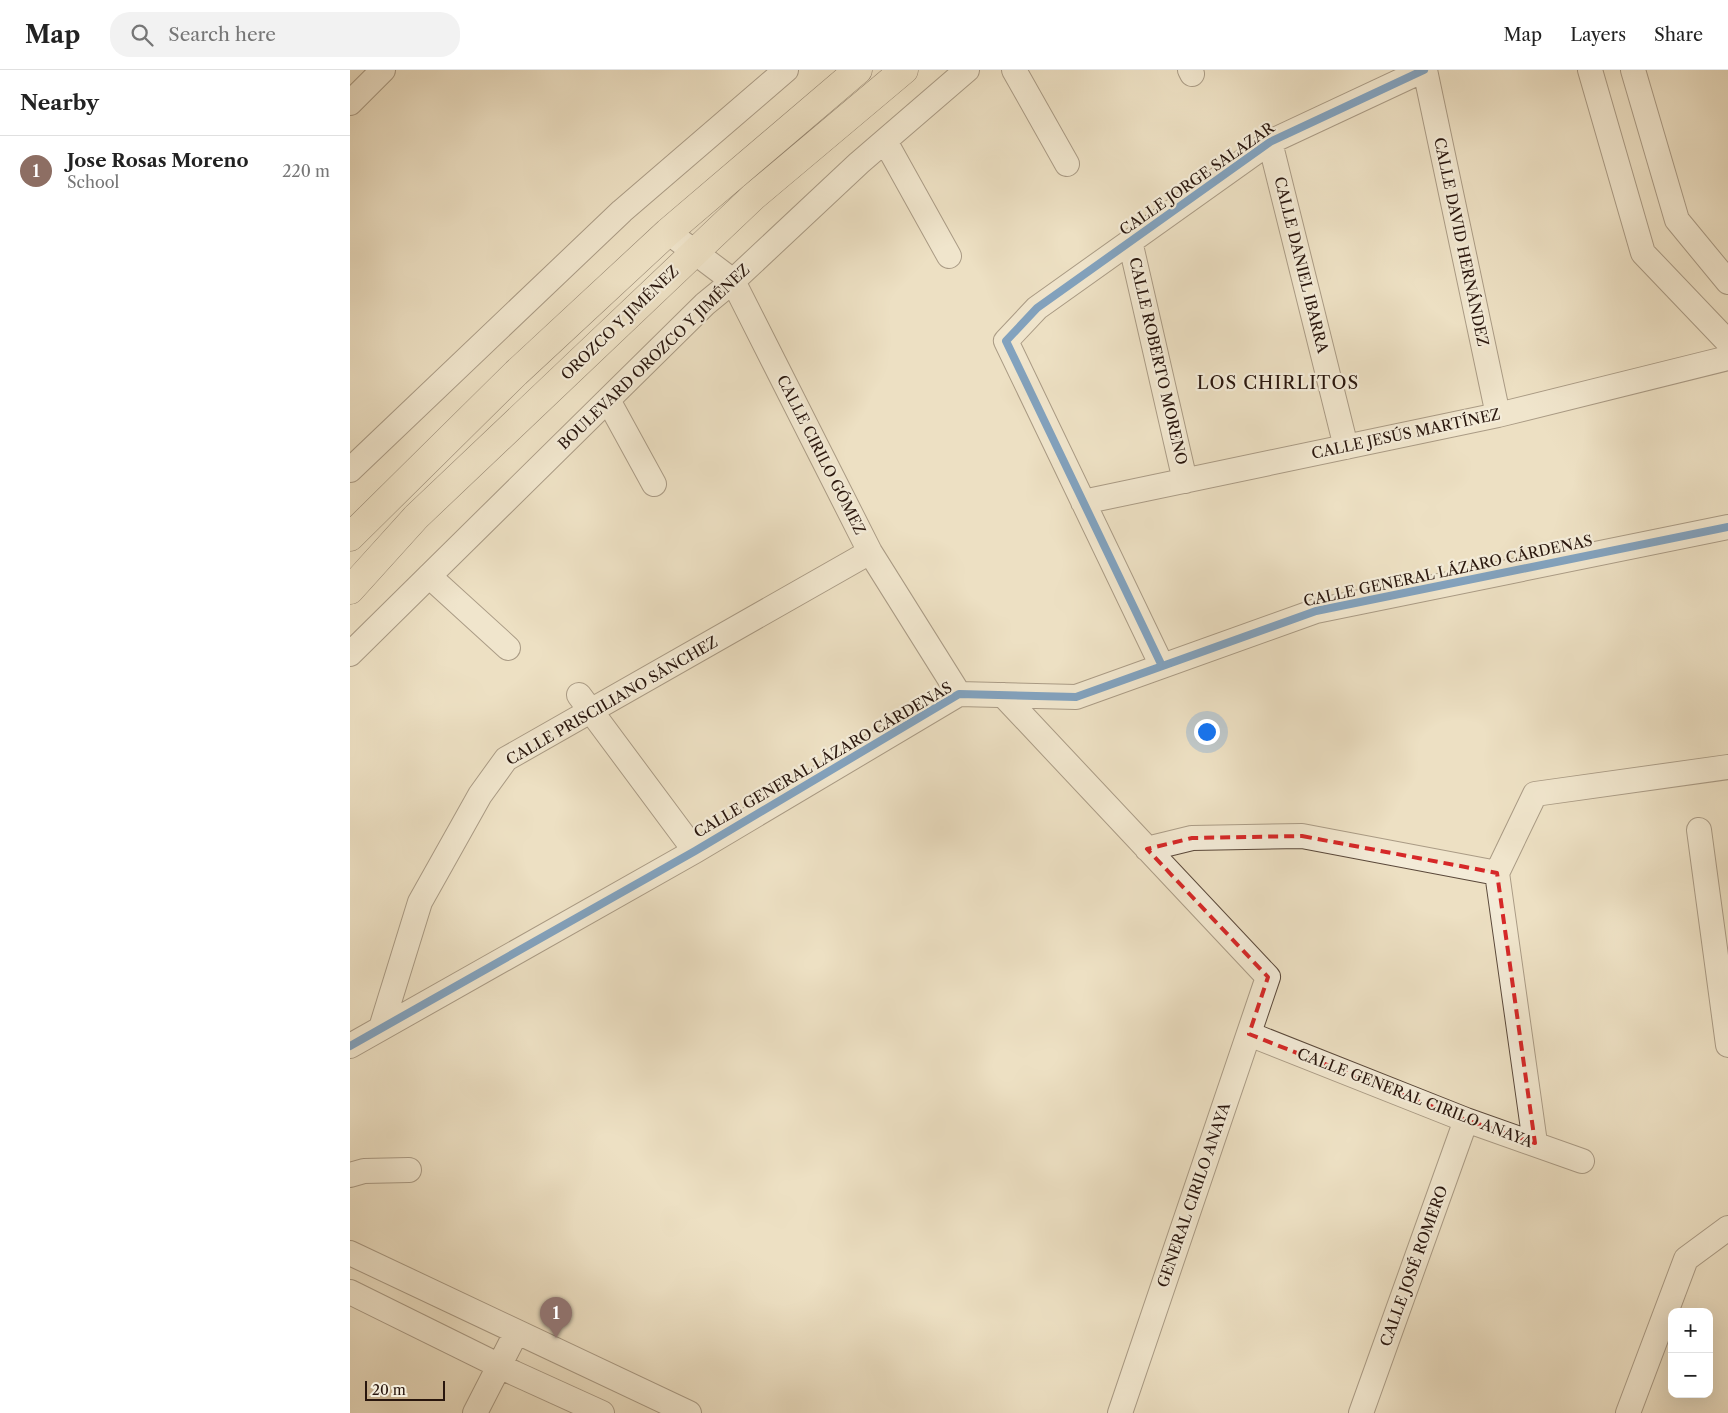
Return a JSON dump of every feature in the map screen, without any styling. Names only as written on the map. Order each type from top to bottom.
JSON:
[{"type":"highway","points":[[350,536],[516,373],[668,232],[858,70]]},
{"type":"highway","name":"OROZCO Y JIMÉNEZ","points":[[350,590],[416,517],[753,197],[904,70]]},
{"type":"street","points":[[350,103],[383,70]]},
{"type":"street","points":[[350,470],[622,211],[786,70]]},
{"type":"street","name":"BOULEVARD OROZCO Y JIMÉNEZ","points":[[350,654],[705,304],[733,281],[885,141],[968,70]]},
{"type":"street","points":[[1014,70],[1067,164]]},
{"type":"street","name":"CALLE JORGE SALAZAR","points":[[1083,502],[1006,341],[1037,308],[1270,142],[1424,70]]},
{"type":"street","name":"CALLE DAVID HERNÁNDEZ","points":[[1424,70],[1498,415]]},
{"type":"street","points":[[1590,70],[1644,253],[1728,342]]},
{"type":"street","points":[[1633,70],[1677,220],[1728,282]]},
{"type":"street","points":[[885,141],[950,256]]},
{"type":"street","name":"CALLE DANIEL IBARRA","points":[[1270,142],[1346,447]]},
{"type":"street","name":"CALLE CIRILO GÓMEZ","points":[[668,232],[733,281],[870,552],[959,694]]},
{"type":"street","name":"CALLE ROBERTO MORENO","points":[[1130,242],[1185,481]]},
{"type":"street","name":"CALLE JESÚS MARTÍNEZ","points":[[1083,502],[1498,415],[1728,358]]},
{"type":"street","points":[[608,400],[654,484]]},
{"type":"street","points":[[1083,502],[1162,666]]},
{"type":"street","name":"CALLE GENERAL LÁZARO CÁRDENAS","points":[[350,1046],[695,851],[959,694],[1076,697],[1316,611],[1728,527]]},
{"type":"street","name":"CALLE PRISCILIANO SÁNCHEZ","points":[[382,1028],[420,902],[480,795],[506,759],[586,703],[870,552]]},
{"type":"street","points":[[429,576],[508,648]]},
{"type":"street","points":[[1002,695],[1147,849],[1192,838],[1302,836],[1497,873]]},
{"type":"street","points":[[586,703],[695,851]]},
{"type":"street","points":[[1536,1143],[1497,873],[1535,794],[1728,767]]},
{"type":"street","points":[[1699,830],[1728,1046]]},
{"type":"street","name":"GENERAL CIRILO ANAYA","points":[[1120,1413],[1268,977],[1147,849]]},
{"type":"street","name":"CALLE GENERAL CIRILO ANAYA","points":[[1249,1034],[1466,1120],[1536,1143],[1582,1161]]},
{"type":"street","name":"CALLE JOSÉ ROMERO","points":[[1361,1413],[1466,1120]]},
{"type":"street","points":[[350,1175],[364,1171],[409,1170]]},
{"type":"street","points":[[1628,1413],[1686,1260],[1728,1228]]},
{"type":"street","points":[[350,1253],[689,1413]]},
{"type":"street","points":[[350,1292],[498,1366],[602,1413]]},
{"type":"street","points":[[475,1413],[516,1333]]},
{"type":"highlighted area","points":[[1302,836],[1497,873],[1535,1143],[1466,1120],[1249,1034],[1268,977],[1147,849],[1192,838]]},
{"type":"cycle path","points":[[1162,666],[1006,341],[1037,308],[1270,142],[1424,70]]},
{"type":"cycle path","points":[[350,1046],[695,851],[959,694],[1076,697],[1316,611],[1728,527]]},
{"type":"place","name":"Jose Rosas Moreno","points":[[556,1338]]},
{"type":"district","name":"LOS CHIRLITOS","points":[[1278,383]]}]
